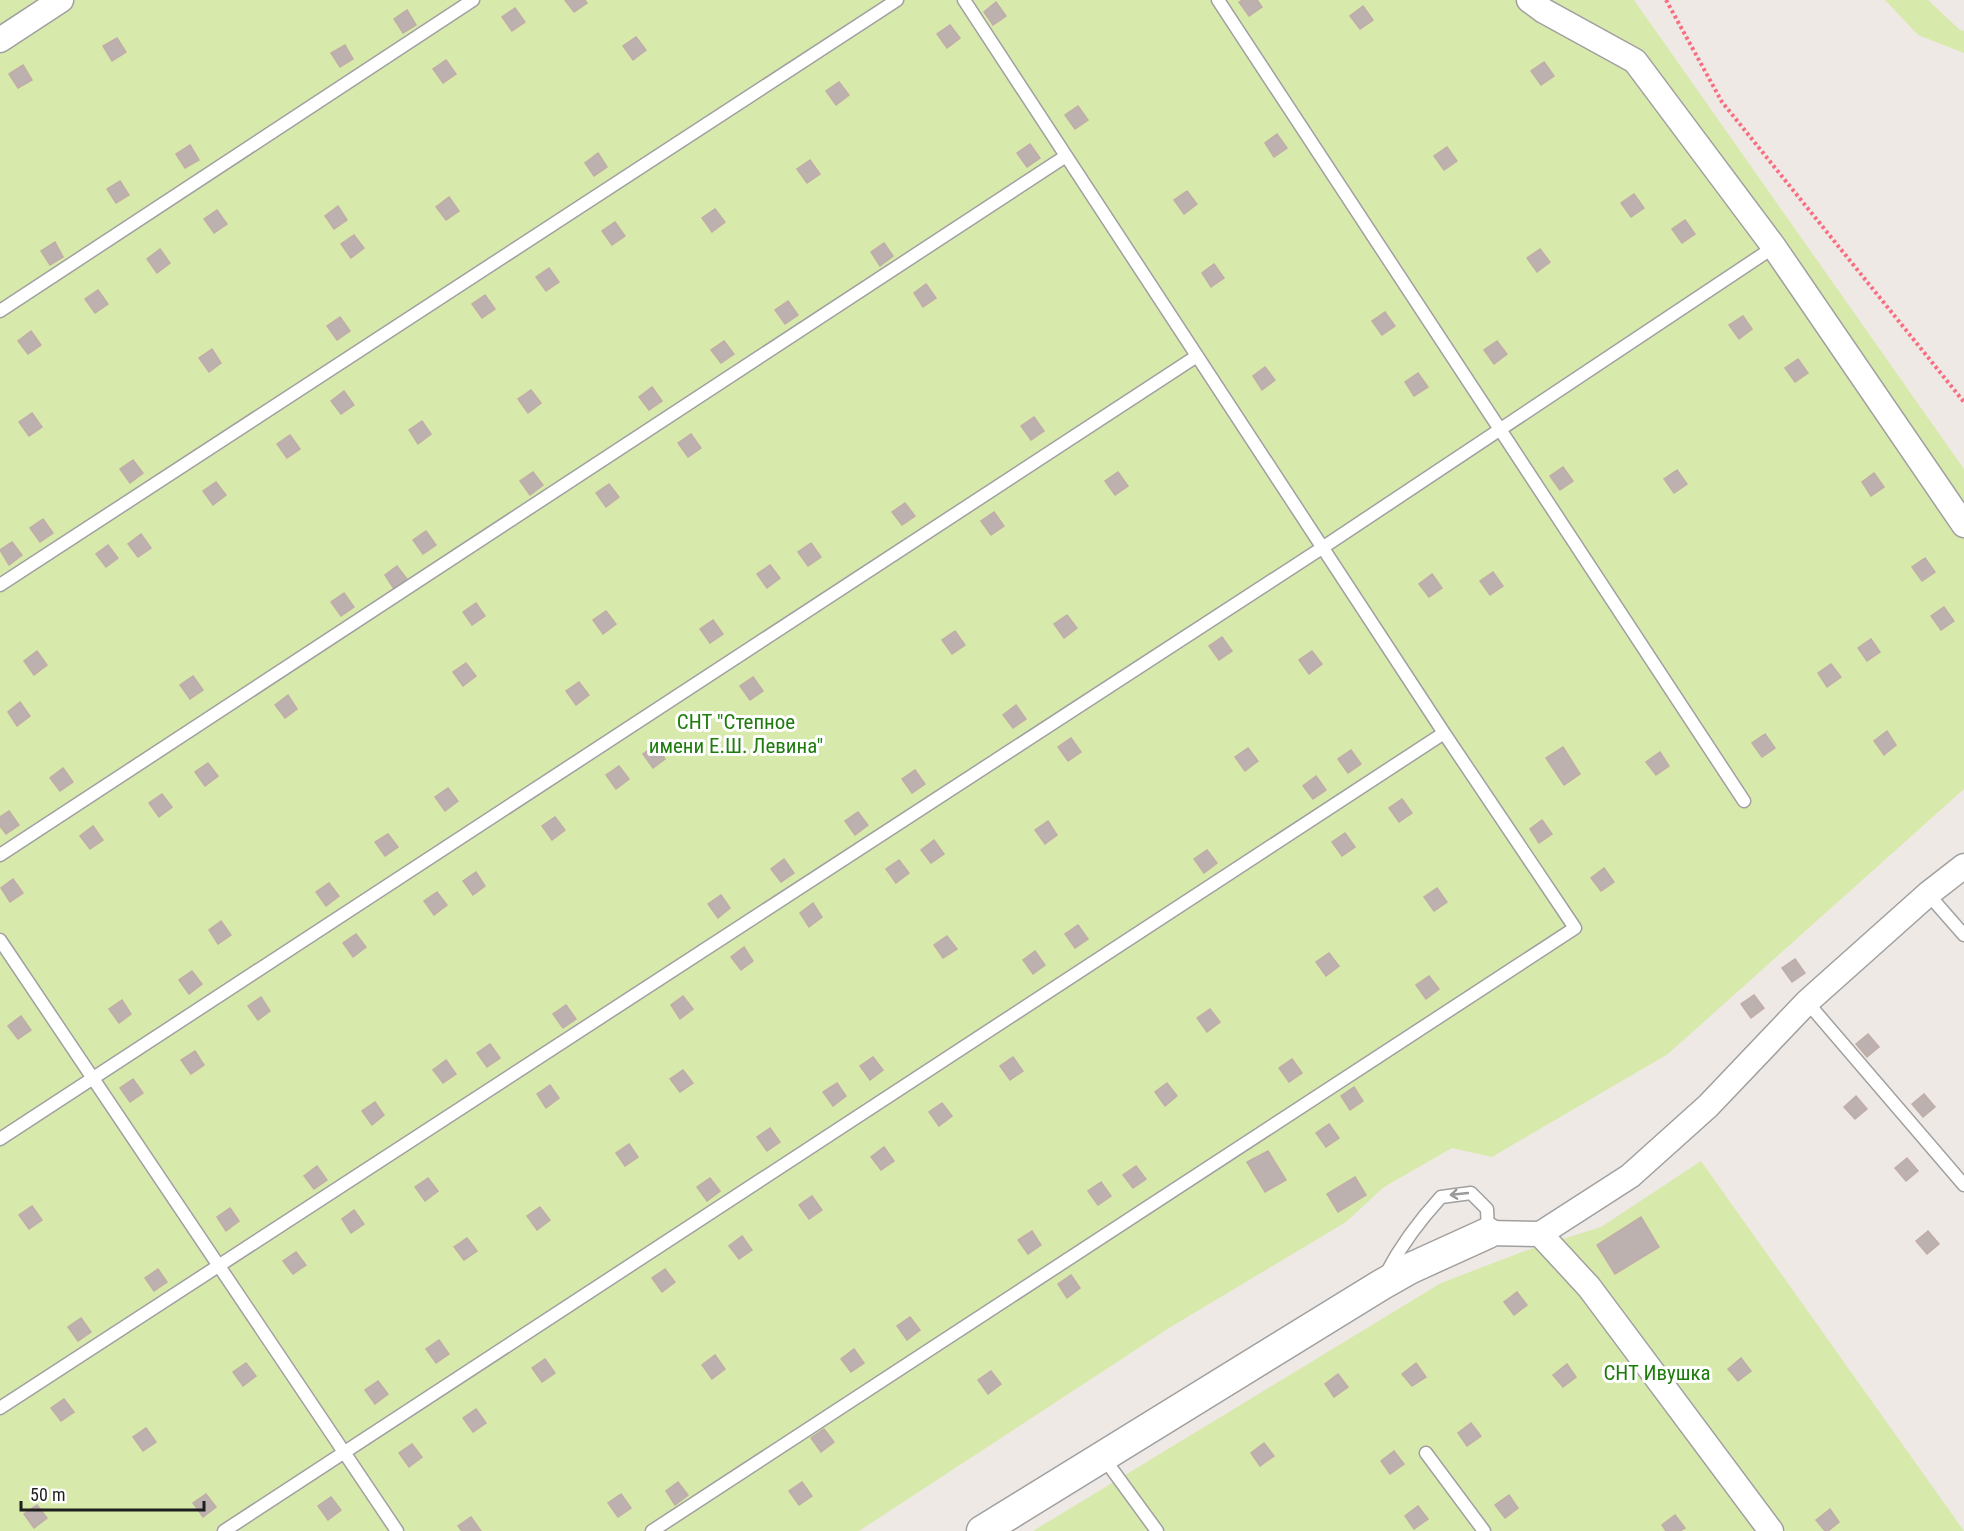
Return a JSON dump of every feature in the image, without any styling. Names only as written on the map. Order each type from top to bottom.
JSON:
[{"type":"street","points":[[0,40],[61,0]]},
{"type":"street","points":[[1529,0],[1544,11],[1635,61],[1774,247],[1964,525]]},
{"type":"street","points":[[982,1531],[1411,1268],[1488,1233],[1540,1234],[1630,1176],[1708,1106],[1807,1002],[1928,894],[1964,866]]},
{"type":"street","points":[[1540,1234],[1589,1287],[1771,1531]]},
{"type":"lane","points":[[0,311],[472,0]]},
{"type":"lane","points":[[0,585],[897,0]]},
{"type":"lane","points":[[652,1531],[1575,928],[1322,548],[964,0]]},
{"type":"lane","points":[[1218,0],[1744,801]]},
{"type":"lane","points":[[0,855],[1066,156]]},
{"type":"lane","points":[[0,1408],[1322,548],[1774,247]]},
{"type":"lane","points":[[0,1139],[1197,356]]},
{"type":"lane","points":[[224,1531],[1444,733]]},
{"type":"lane","points":[[1928,894],[1964,935]]},
{"type":"lane","points":[[0,940],[397,1531]]},
{"type":"lane","points":[[1807,1002],[1964,1185]]},
{"type":"lane","points":[[1381,1285],[1396,1253],[1418,1222],[1441,1197],[1471,1193],[1487,1209],[1488,1233]]},
{"type":"lane","points":[[1426,1453],[1484,1531]]},
{"type":"lane","points":[[1103,1457],[1157,1531]]},
{"type":"path","points":[[1666,0],[1722,102],[1964,402]]},
{"type":"green space","name":"СНТ \"Степное имени Е.Ш. Левина\"","points":[[0,0],[1634,0],[1964,469],[1964,789],[1668,1054],[1492,1157],[1452,1148],[1384,1187],[1346,1222],[1169,1328],[859,1531],[0,1531]]},
{"type":"green space","points":[[1885,0],[1928,0],[1960,30],[1964,31],[1964,53],[1918,35]]},
{"type":"green space","name":"СНТ Ивушка","points":[[1701,1161],[1964,1531],[1033,1531],[1441,1283],[1522,1252],[1601,1227]]},
{"type":"building","points":[[565,0],[585,0],[587,3],[574,12]]},
{"type":"building","points":[[1257,0],[1262,7],[1249,16],[1239,2]]},
{"type":"building","points":[[996,2],[1006,16],[993,25],[984,12]]},
{"type":"building","points":[[1363,6],[1373,20],[1360,29],[1350,16]]},
{"type":"building","points":[[515,8],[525,22],[512,31],[502,17]]},
{"type":"building","points":[[407,10],[416,25],[403,33],[394,19]]},
{"type":"building","points":[[950,25],[960,38],[947,48],[937,34]]},
{"type":"building","points":[[636,37],[646,50],[633,60],[623,46]]},
{"type":"building","points":[[117,38],[126,52],[112,61],[103,46]]},
{"type":"building","points":[[345,45],[353,59],[340,67],[331,53]]},
{"type":"building","points":[[446,60],[456,74],[443,83],[433,69]]},
{"type":"building","points":[[1544,62],[1554,76],[1541,85],[1531,71]]},
{"type":"building","points":[[23,65],[32,80],[18,88],[9,74]]},
{"type":"building","points":[[839,82],[849,95],[836,105],[826,91]]},
{"type":"building","points":[[1078,106],[1088,120],[1075,129],[1065,115]]},
{"type":"building","points":[[1277,134],[1287,148],[1274,157],[1265,143]]},
{"type":"building","points":[[1030,144],[1040,158],[1027,167],[1017,153]]},
{"type":"building","points":[[190,145],[199,160],[185,168],[176,154]]},
{"type":"building","points":[[1447,147],[1457,161],[1444,170],[1434,156]]},
{"type":"building","points":[[598,153],[607,167],[594,176],[585,163]]},
{"type":"building","points":[[810,160],[820,174],[807,183],[797,169]]},
{"type":"building","points":[[120,181],[129,195],[116,203],[107,189]]},
{"type":"building","points":[[1187,191],[1197,204],[1184,214],[1174,200]]},
{"type":"building","points":[[1634,194],[1644,208],[1631,217],[1621,203]]},
{"type":"building","points":[[449,197],[459,211],[446,220],[436,207]]},
{"type":"building","points":[[338,206],[347,220],[334,229],[325,216]]},
{"type":"building","points":[[715,209],[725,222],[712,232],[702,218]]},
{"type":"building","points":[[217,210],[227,224],[214,233],[204,219]]},
{"type":"building","points":[[1685,220],[1695,234],[1682,243],[1672,229]]},
{"type":"building","points":[[615,222],[625,236],[612,245],[602,231]]},
{"type":"building","points":[[354,235],[364,248],[351,258],[341,244]]},
{"type":"building","points":[[55,242],[63,257],[50,265],[41,251]]},
{"type":"building","points":[[884,243],[893,256],[880,266],[871,252]]},
{"type":"building","points":[[160,249],[170,263],[157,273],[147,259]]},
{"type":"building","points":[[1540,249],[1550,262],[1537,272],[1527,258]]},
{"type":"building","points":[[1214,264],[1224,278],[1211,287],[1202,273]]},
{"type":"building","points":[[549,268],[559,282],[546,291],[536,277]]},
{"type":"building","points":[[926,284],[936,298],[923,307],[914,293]]},
{"type":"building","points":[[98,290],[108,304],[95,313],[85,299]]},
{"type":"building","points":[[485,295],[495,309],[482,318],[472,304]]},
{"type":"building","points":[[788,301],[798,315],[785,324],[775,310]]},
{"type":"building","points":[[1385,312],[1395,326],[1382,335],[1372,321]]},
{"type":"building","points":[[1743,316],[1752,329],[1739,339],[1729,325]]},
{"type":"building","points":[[340,317],[350,331],[337,340],[327,326]]},
{"type":"building","points":[[31,331],[41,345],[28,354],[18,341]]},
{"type":"building","points":[[724,341],[734,354],[721,363],[711,350]]},
{"type":"building","points":[[1497,341],[1507,354],[1494,364],[1484,350]]},
{"type":"building","points":[[212,349],[221,363],[209,372],[199,358]]},
{"type":"building","points":[[1798,359],[1808,373],[1795,382],[1785,368]]},
{"type":"building","points":[[1265,367],[1275,380],[1262,390],[1253,376]]},
{"type":"building","points":[[1418,373],[1428,387],[1414,396],[1405,382]]},
{"type":"building","points":[[652,387],[662,401],[649,410],[639,397]]},
{"type":"building","points":[[531,390],[541,403],[528,413],[518,399]]},
{"type":"building","points":[[344,391],[354,405],[341,414],[331,401]]},
{"type":"building","points":[[32,413],[42,427],[29,436],[19,422]]},
{"type":"building","points":[[1034,417],[1044,431],[1031,440],[1021,426]]},
{"type":"building","points":[[422,421],[431,434],[418,444],[409,430]]},
{"type":"building","points":[[691,434],[701,448],[688,457],[678,443]]},
{"type":"building","points":[[290,435],[300,449],[287,458],[277,444]]},
{"type":"building","points":[[133,460],[143,473],[130,483],[120,469]]},
{"type":"building","points":[[1563,467],[1573,481],[1560,490],[1550,476]]},
{"type":"building","points":[[1677,470],[1687,484],[1674,493],[1664,479]]},
{"type":"building","points":[[533,472],[543,485],[530,495],[520,481]]},
{"type":"building","points":[[1118,472],[1128,486],[1115,495],[1105,481]]},
{"type":"building","points":[[1874,473],[1884,487],[1871,496],[1862,482]]},
{"type":"building","points":[[216,482],[226,495],[213,505],[203,491]]},
{"type":"building","points":[[609,484],[619,497],[606,507],[596,493]]},
{"type":"building","points":[[905,503],[915,516],[902,525],[892,512]]},
{"type":"building","points":[[994,512],[1004,526],[991,535],[981,521]]},
{"type":"building","points":[[43,519],[53,533],[40,542],[30,528]]},
{"type":"building","points":[[426,531],[436,545],[423,554],[413,540]]},
{"type":"building","points":[[141,534],[151,548],[138,557],[128,544]]},
{"type":"building","points":[[12,542],[22,555],[9,565],[0,550]]},
{"type":"building","points":[[811,543],[821,557],[808,566],[798,552]]},
{"type":"building","points":[[108,545],[118,558],[106,567],[96,554]]},
{"type":"building","points":[[1925,558],[1935,572],[1922,581],[1912,567]]},
{"type":"building","points":[[770,565],[780,578],[767,588],[757,574]]},
{"type":"building","points":[[397,566],[407,579],[394,589],[385,575]]},
{"type":"building","points":[[1493,572],[1503,586],[1490,595],[1480,581]]},
{"type":"building","points":[[1432,574],[1442,588],[1429,597],[1419,584]]},
{"type":"building","points":[[344,593],[354,607],[341,616],[331,602]]},
{"type":"building","points":[[476,603],[485,616],[472,625],[463,612]]},
{"type":"building","points":[[1944,607],[1954,621],[1941,630],[1931,616]]},
{"type":"building","points":[[606,611],[616,624],[603,634],[593,620]]},
{"type":"building","points":[[1067,615],[1077,628],[1064,638],[1054,624]]},
{"type":"building","points":[[713,620],[723,634],[710,643],[700,629]]},
{"type":"building","points":[[955,631],[965,645],[952,654],[942,640]]},
{"type":"building","points":[[1222,637],[1232,651],[1219,660],[1209,646]]},
{"type":"building","points":[[1871,639],[1880,652],[1867,661],[1858,648]]},
{"type":"building","points":[[37,651],[47,665],[34,675],[24,661]]},
{"type":"building","points":[[1312,651],[1322,664],[1309,674],[1299,660]]},
{"type":"building","points":[[466,663],[476,676],[463,686],[453,672]]},
{"type":"building","points":[[1831,664],[1841,677],[1827,687],[1818,673]]},
{"type":"building","points":[[193,676],[203,690],[190,699],[180,685]]},
{"type":"building","points":[[753,677],[763,691],[750,700],[740,686]]},
{"type":"building","points":[[579,682],[589,695],[576,705],[566,691]]},
{"type":"building","points":[[288,695],[297,709],[285,718],[275,705]]},
{"type":"building","points":[[20,702],[30,716],[17,726],[8,712]]},
{"type":"building","points":[[1016,705],[1026,719],[1013,728],[1003,715]]},
{"type":"building","points":[[1887,731],[1896,745],[1884,755],[1874,741]]},
{"type":"building","points":[[1765,734],[1775,748],[1762,757],[1752,743]]},
{"type":"building","points":[[1071,738],[1081,752],[1068,761],[1058,747]]},
{"type":"building","points":[[656,745],[665,759],[653,768],[643,754]]},
{"type":"building","points":[[1563,747],[1580,774],[1564,785],[1546,758]]},
{"type":"building","points":[[1248,748],[1258,761],[1245,771],[1235,757]]},
{"type":"building","points":[[1351,750],[1361,764],[1348,773],[1338,759]]},
{"type":"building","points":[[1660,752],[1669,766],[1656,775],[1646,762]]},
{"type":"building","points":[[208,763],[218,776],[205,786],[195,772]]},
{"type":"building","points":[[619,766],[629,779],[616,789],[606,775]]},
{"type":"building","points":[[63,768],[73,782],[60,791],[50,778]]},
{"type":"building","points":[[915,770],[925,784],[912,793],[902,779]]},
{"type":"building","points":[[1316,776],[1326,790],[1313,799],[1303,786]]},
{"type":"building","points":[[448,788],[458,801],[445,811],[435,797]]},
{"type":"building","points":[[162,794],[172,807],[159,817],[149,803]]},
{"type":"building","points":[[1402,799],[1412,813],[1399,822],[1389,808]]},
{"type":"building","points":[[9,811],[19,825],[6,834],[0,826],[0,817]]},
{"type":"building","points":[[858,812],[868,825],[855,835],[845,821]]},
{"type":"building","points":[[555,817],[565,830],[552,840],[542,826]]},
{"type":"building","points":[[1542,820],[1552,834],[1539,843],[1530,829]]},
{"type":"building","points":[[1048,821],[1057,835],[1045,844],[1035,830]]},
{"type":"building","points":[[93,826],[103,840],[90,849],[80,836]]},
{"type":"building","points":[[1345,833],[1355,847],[1342,856],[1332,842]]},
{"type":"building","points":[[388,834],[398,847],[385,856],[375,842]]},
{"type":"building","points":[[934,840],[944,854],[931,863],[921,850]]},
{"type":"building","points":[[1207,850],[1217,863],[1204,873],[1194,859]]},
{"type":"building","points":[[784,859],[794,873],[781,882],[771,869]]},
{"type":"building","points":[[899,860],[909,873],[896,883],[886,869]]},
{"type":"building","points":[[1604,868],[1614,882],[1601,891],[1591,878]]},
{"type":"building","points":[[476,872],[485,886],[473,895],[463,881]]},
{"type":"building","points":[[13,879],[23,893],[10,902],[1,888]]},
{"type":"building","points":[[329,883],[339,896],[326,906],[316,892]]},
{"type":"building","points":[[1437,888],[1447,902],[1434,911],[1424,897]]},
{"type":"building","points":[[437,892],[447,905],[434,915],[424,901]]},
{"type":"building","points":[[721,895],[730,908],[718,918],[708,904]]},
{"type":"building","points":[[813,903],[822,917],[809,927],[800,913]]},
{"type":"building","points":[[221,921],[231,935],[218,944],[209,930]]},
{"type":"building","points":[[1078,925],[1088,939],[1075,948],[1065,934]]},
{"type":"building","points":[[356,934],[366,947],[353,957],[343,943]]},
{"type":"building","points":[[947,936],[957,949],[943,958],[934,945]]},
{"type":"building","points":[[744,947],[753,961],[741,970],[731,957]]},
{"type":"building","points":[[1035,951],[1045,965],[1033,974],[1023,960]]},
{"type":"building","points":[[1329,953],[1339,966],[1326,976],[1316,962]]},
{"type":"building","points":[[1795,959],[1805,973],[1792,982],[1782,968]]},
{"type":"building","points":[[192,971],[202,984],[189,994],[179,980]]},
{"type":"building","points":[[1429,976],[1439,989],[1426,999],[1416,985]]},
{"type":"building","points":[[1754,995],[1764,1008],[1751,1018],[1741,1004]]},
{"type":"building","points":[[683,996],[693,1009],[680,1019],[671,1005]]},
{"type":"building","points":[[261,997],[270,1011],[258,1020],[248,1006]]},
{"type":"building","points":[[122,1000],[131,1014],[119,1023],[109,1009]]},
{"type":"building","points":[[566,1005],[576,1019],[563,1028],[553,1014]]},
{"type":"building","points":[[1210,1009],[1220,1022],[1207,1032],[1197,1018]]},
{"type":"building","points":[[21,1016],[31,1030],[18,1039],[8,1026]]},
{"type":"building","points":[[1868,1034],[1879,1047],[1867,1057],[1856,1044]]},
{"type":"building","points":[[490,1044],[500,1058],[487,1067],[477,1053]]},
{"type":"building","points":[[195,1051],[204,1065],[191,1074],[181,1060]]},
{"type":"building","points":[[873,1057],[883,1070],[870,1080],[860,1066]]},
{"type":"building","points":[[1013,1057],[1023,1071],[1010,1080],[1000,1066]]},
{"type":"building","points":[[1292,1059],[1302,1073],[1289,1082],[1279,1068]]},
{"type":"building","points":[[446,1060],[456,1074],[443,1083],[433,1070]]},
{"type":"building","points":[[683,1070],[693,1083],[680,1092],[670,1079]]},
{"type":"building","points":[[133,1079],[143,1093],[130,1102],[120,1088]]},
{"type":"building","points":[[837,1083],[846,1096],[833,1106],[823,1092]]},
{"type":"building","points":[[1167,1083],[1177,1096],[1165,1106],[1155,1092]]},
{"type":"building","points":[[550,1085],[559,1098],[546,1108],[537,1094]]},
{"type":"building","points":[[1354,1087],[1363,1101],[1350,1110],[1341,1096]]},
{"type":"building","points":[[1924,1094],[1935,1107],[1923,1117],[1912,1104]]},
{"type":"building","points":[[1856,1096],[1867,1109],[1855,1119],[1844,1107]]},
{"type":"building","points":[[375,1102],[384,1115],[372,1125],[362,1111]]},
{"type":"building","points":[[942,1103],[952,1116],[939,1126],[929,1112]]},
{"type":"building","points":[[1329,1124],[1339,1138],[1326,1147],[1316,1133]]},
{"type":"building","points":[[770,1128],[780,1142],[767,1151],[757,1137]]},
{"type":"building","points":[[629,1144],[638,1157],[625,1166],[616,1153]]},
{"type":"building","points":[[884,1147],[894,1161],[881,1170],[871,1157]]},
{"type":"building","points":[[1268,1151],[1286,1180],[1265,1192],[1247,1162]]},
{"type":"building","points":[[1907,1158],[1918,1171],[1906,1181],[1895,1168]]},
{"type":"building","points":[[317,1166],[327,1180],[314,1189],[304,1176]]},
{"type":"building","points":[[1136,1166],[1146,1179],[1133,1188],[1123,1175]]},
{"type":"building","points":[[1355,1177],[1366,1195],[1338,1212],[1327,1194]]},
{"type":"building","points":[[428,1178],[438,1191],[425,1201],[415,1187]]},
{"type":"building","points":[[710,1178],[720,1191],[707,1201],[697,1187]]},
{"type":"building","points":[[1101,1182],[1111,1196],[1098,1205],[1088,1191]]},
{"type":"building","points":[[812,1196],[822,1210],[809,1219],[799,1205]]},
{"type":"building","points":[[32,1206],[42,1220],[29,1229],[19,1215]]},
{"type":"building","points":[[540,1207],[550,1220],[537,1230],[527,1216]]},
{"type":"building","points":[[230,1208],[239,1221],[226,1231],[217,1217]]},
{"type":"building","points":[[354,1210],[364,1224],[351,1233],[342,1219]]},
{"type":"building","points":[[1641,1217],[1659,1247],[1615,1274],[1597,1245]]},
{"type":"building","points":[[1032,1231],[1041,1245],[1028,1254],[1018,1240]]},
{"type":"building","points":[[1928,1231],[1939,1244],[1927,1254],[1916,1241]]},
{"type":"building","points":[[742,1236],[752,1250],[739,1259],[729,1246]]},
{"type":"building","points":[[467,1238],[477,1251],[464,1260],[454,1247]]},
{"type":"building","points":[[296,1252],[306,1265],[293,1274],[283,1261]]},
{"type":"building","points":[[158,1269],[167,1282],[154,1291],[145,1278]]},
{"type":"building","points":[[665,1269],[675,1282],[662,1292],[652,1278]]},
{"type":"building","points":[[1071,1275],[1080,1288],[1067,1298],[1058,1284]]},
{"type":"building","points":[[1517,1292],[1527,1305],[1514,1315],[1504,1302]]},
{"type":"building","points":[[910,1317],[920,1330],[907,1340],[897,1326]]},
{"type":"building","points":[[81,1318],[91,1332],[78,1341],[68,1327]]},
{"type":"building","points":[[439,1340],[449,1354],[436,1363],[426,1349]]},
{"type":"building","points":[[854,1349],[864,1363],[851,1372],[841,1359]]},
{"type":"building","points":[[715,1355],[725,1369],[712,1379],[702,1365]]},
{"type":"building","points":[[1741,1358],[1751,1371],[1738,1381],[1728,1369]]},
{"type":"building","points":[[545,1359],[555,1373],[542,1382],[532,1368]]},
{"type":"building","points":[[246,1363],[256,1376],[243,1386],[233,1372]]},
{"type":"building","points":[[1416,1363],[1426,1377],[1412,1386],[1402,1374]]},
{"type":"building","points":[[1567,1364],[1576,1377],[1563,1387],[1553,1375]]},
{"type":"building","points":[[991,1371],[1001,1384],[988,1394],[978,1380]]},
{"type":"building","points":[[1338,1374],[1348,1387],[1334,1397],[1325,1384]]},
{"type":"building","points":[[378,1381],[388,1394],[375,1404],[365,1390]]},
{"type":"building","points":[[64,1399],[74,1412],[61,1421],[51,1408]]},
{"type":"building","points":[[476,1409],[486,1423],[473,1432],[463,1418]]},
{"type":"building","points":[[1471,1423],[1481,1436],[1467,1446],[1458,1433]]},
{"type":"building","points":[[146,1428],[156,1442],[143,1451],[133,1437]]},
{"type":"building","points":[[824,1429],[834,1442],[821,1452],[811,1438]]},
{"type":"building","points":[[1264,1443],[1274,1456],[1260,1466],[1251,1453]]},
{"type":"building","points":[[412,1444],[422,1457],[409,1467],[399,1453]]},
{"type":"building","points":[[1394,1451],[1404,1464],[1390,1474],[1381,1461]]},
{"type":"building","points":[[678,1482],[688,1495],[675,1505],[666,1491]]},
{"type":"building","points":[[802,1482],[812,1496],[799,1505],[789,1491]]},
{"type":"building","points":[[206,1494],[216,1507],[203,1517],[193,1503]]},
{"type":"building","points":[[621,1494],[631,1508],[618,1517],[608,1503]]},
{"type":"building","points":[[1509,1495],[1518,1508],[1505,1518],[1495,1505]]},
{"type":"building","points":[[331,1497],[341,1510],[328,1520],[318,1506]]},
{"type":"building","points":[[37,1505],[47,1518],[34,1528],[24,1514]]},
{"type":"building","points":[[1418,1506],[1428,1519],[1414,1529],[1405,1516]]},
{"type":"building","points":[[1830,1509],[1839,1522],[1825,1531],[1816,1520]]},
{"type":"building","points":[[1675,1515],[1685,1528],[1680,1531],[1666,1531],[1662,1525]]},
{"type":"building","points":[[471,1517],[481,1531],[462,1531],[458,1526]]}]
